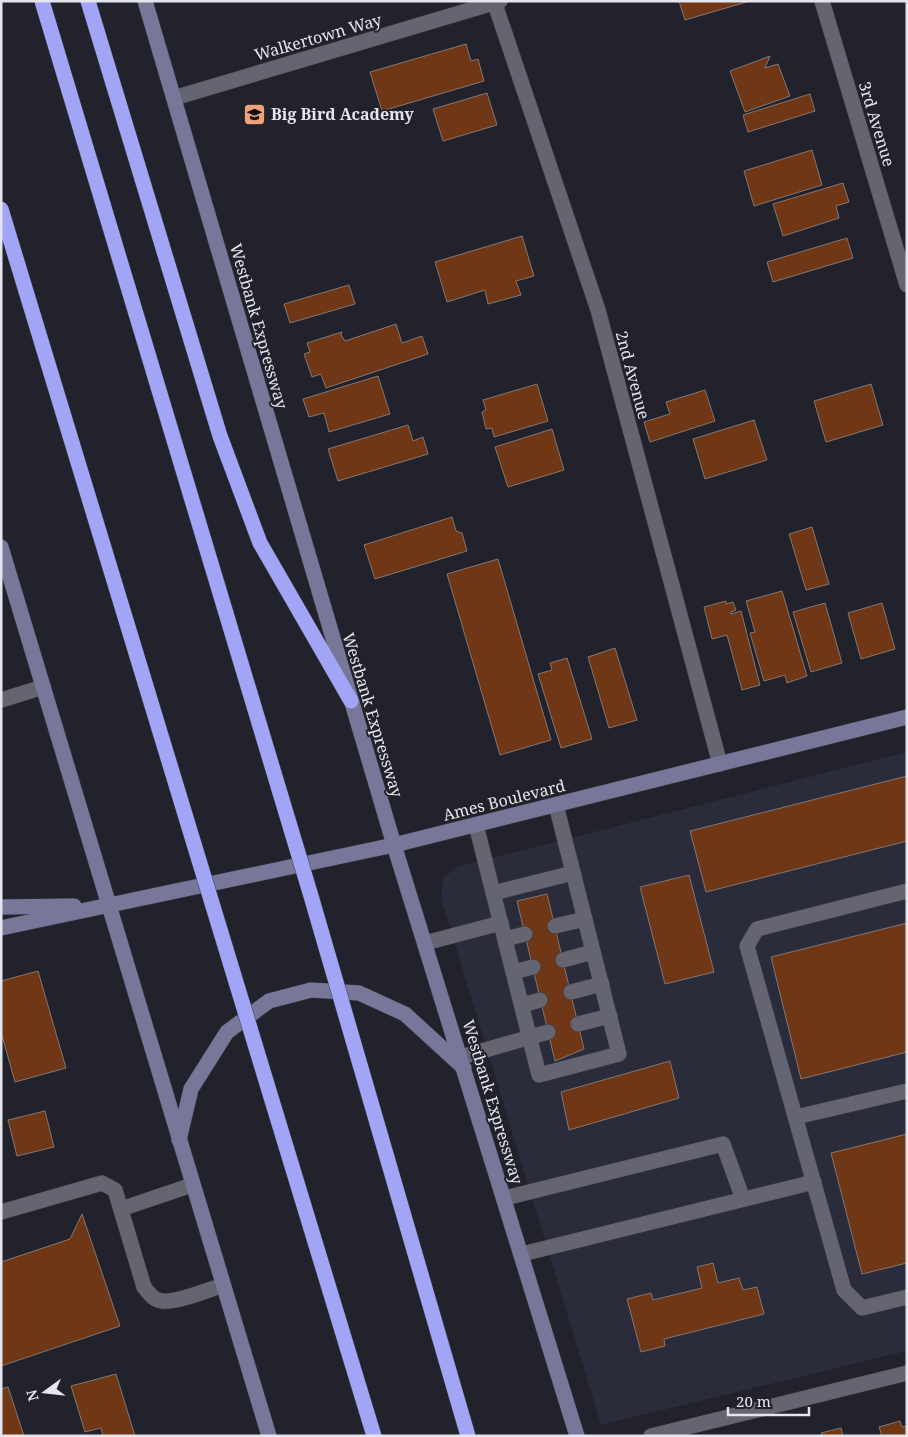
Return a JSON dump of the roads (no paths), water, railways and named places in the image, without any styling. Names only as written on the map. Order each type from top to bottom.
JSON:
[{"type":"highway","points":[[42,1],[310,896],[468,1436]]},
{"type":"highway","points":[[88,1],[220,436],[260,543],[351,701]]},
{"type":"highway","points":[[1,210],[374,1436]]},
{"type":"main road","name":"Westbank Expressway","points":[[145,1],[394,845],[578,1436]]},
{"type":"main road","points":[[1,547],[269,1436]]},
{"type":"main road","name":"Ames Boulevard","points":[[1,928],[394,845],[907,717]]},
{"type":"main road","name":"Ames Boulevard","points":[[1,907],[108,906]]},
{"type":"main road","points":[[179,1141],[191,1089],[227,1032],[269,1001],[311,990],[359,993],[405,1014],[463,1063]]},
{"type":"street","name":"3rd Avenue","points":[[822,1],[907,285]]},
{"type":"street","name":"Walkertown Way","points":[[174,98],[496,2]]},
{"type":"street","name":"2nd Avenue","points":[[496,2],[598,310],[720,764]]},
{"type":"street","points":[[1,700],[43,687]]},
{"type":"street","points":[[476,825],[539,1075],[619,1054],[556,805]]},
{"type":"street","points":[[493,893],[573,873]]},
{"type":"street","points":[[907,891],[757,929],[747,946],[844,1290],[862,1308],[907,1297]]},
{"type":"street","points":[[555,926],[585,919]]},
{"type":"street","points":[[425,943],[501,923]]},
{"type":"street","points":[[505,939],[525,934]]},
{"type":"street","points":[[563,960],[593,952]]},
{"type":"street","points":[[513,972],[533,967]]},
{"type":"street","points":[[571,992],[602,984]]},
{"type":"street","points":[[522,1005],[540,1000]]},
{"type":"street","points":[[578,1024],[610,1016]]},
{"type":"street","points":[[463,1063],[548,1032]]},
{"type":"street","points":[[796,1117],[907,1091]]},
{"type":"street","points":[[505,1198],[724,1144],[743,1200]]},
{"type":"street","points":[[522,1254],[814,1182]]},
{"type":"street","points":[[1,1212],[102,1183],[115,1190],[144,1287],[151,1296],[162,1301],[173,1300],[223,1285]]},
{"type":"street","points":[[121,1209],[192,1185]]},
{"type":"street","points":[[651,1436],[907,1373]]},
{"type":"place","name":"Big Bird Academy","points":[[255,114]]}]
